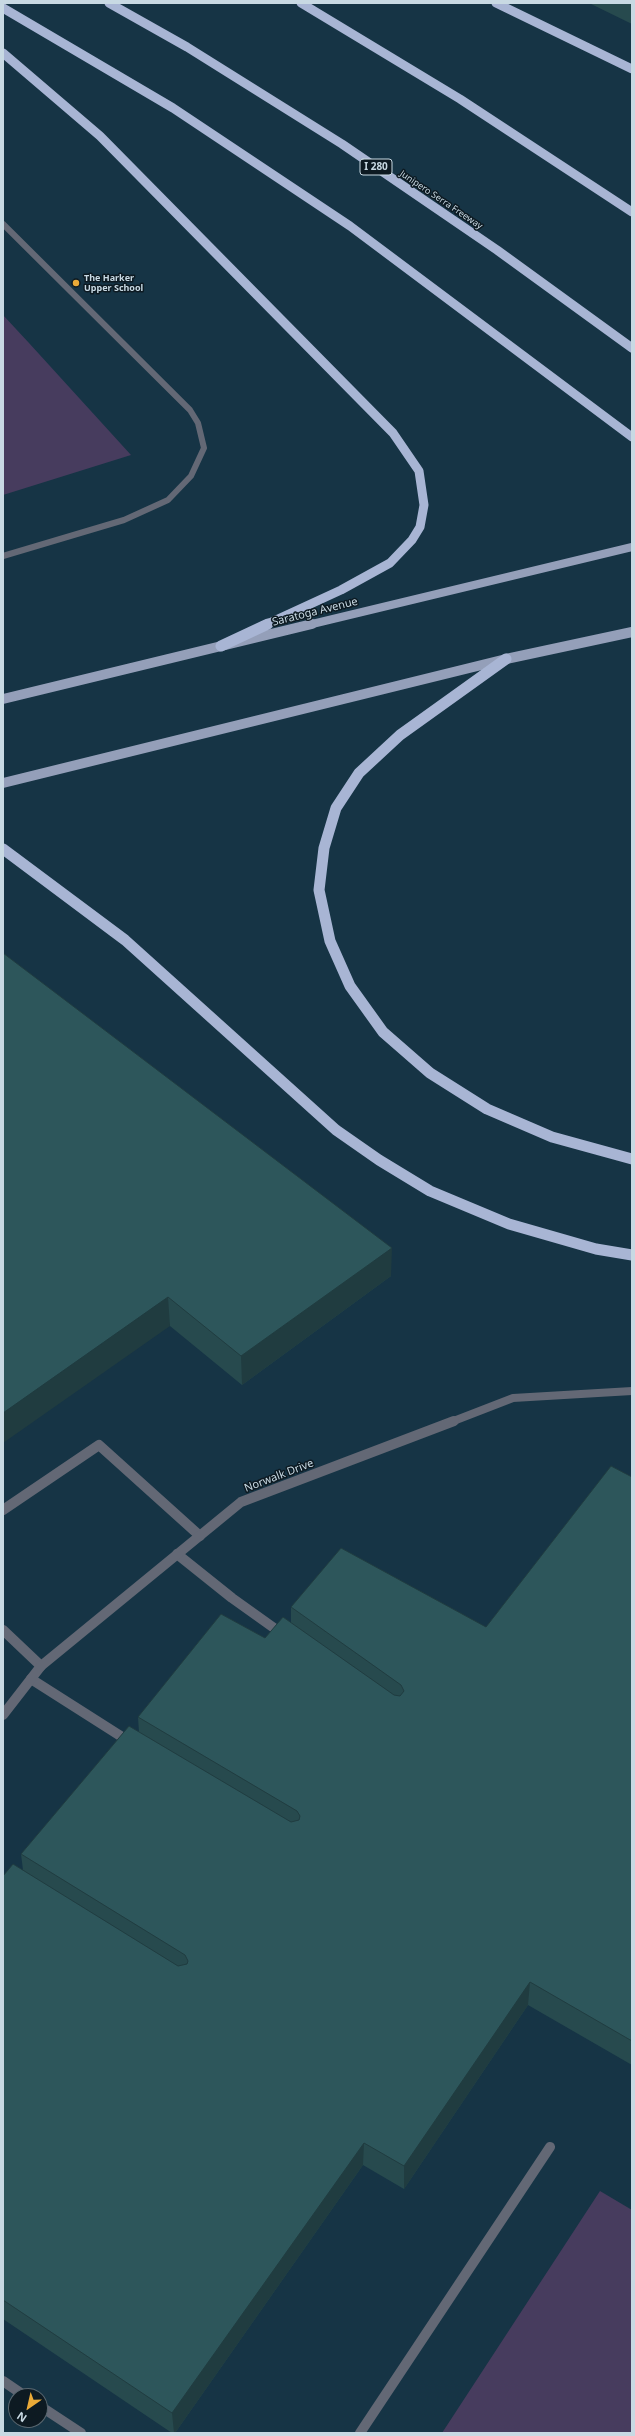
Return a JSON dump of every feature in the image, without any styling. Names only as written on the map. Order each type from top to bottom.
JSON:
[{"type":"highway","name":"Junipero Serra Freeway","points":[[109,3],[187,47],[342,144],[497,250],[632,348]]},
{"type":"highway","points":[[301,3],[460,99],[632,212]]},
{"type":"highway","points":[[496,3],[632,69]]},
{"type":"highway","points":[[3,8],[173,108],[350,226],[437,289],[632,437]]},
{"type":"highway","points":[[3,53],[100,136],[393,433],[411,457],[419,471],[424,505],[420,527],[412,540],[390,563],[341,590],[220,646]]},
{"type":"highway","points":[[506,659],[436,711],[400,735],[359,773],[336,808],[324,848],[319,890],[330,941],[350,986],[383,1032],[430,1073],[487,1109],[552,1137],[632,1159]]},
{"type":"highway","points":[[3,849],[125,940],[336,1130],[379,1160],[430,1191],[509,1224],[596,1249],[632,1255]]},
{"type":"main road","name":"Saratoga Avenue","points":[[3,699],[632,546]]},
{"type":"main road","points":[[3,783],[506,659],[632,632]]},
{"type":"street","points":[[3,224],[190,410],[198,423],[204,448],[191,476],[180,489],[161,504],[124,520],[3,556]]},
{"type":"street","name":"Norwalk Drive","points":[[3,1715],[41,1666],[241,1502],[513,1398],[632,1391]]},
{"type":"street","points":[[3,1510],[99,1445],[200,1536]]},
{"type":"street","points":[[177,1554],[232,1598],[289,1639]]},
{"type":"street","points":[[3,1630],[41,1666]]},
{"type":"street","points":[[31,1679],[92,1720],[140,1748]]},
{"type":"street","points":[[360,2433],[550,2147]]},
{"type":"street","points":[[3,2381],[13,2388]]},
{"type":"street","points":[[48,2411],[82,2433]]},
{"type":"shaded area","points":[[3,315],[29,343],[131,455],[3,495]]},
{"type":"shaded area","points":[[600,2191],[632,2210],[632,2433],[442,2433]]},
{"type":"building","points":[[3,953],[392,1248],[241,1356],[168,1297],[3,1413]]},
{"type":"building","points":[[611,1466],[632,1477],[632,2041],[530,1982],[404,2166],[364,2143],[172,2413],[3,2300],[3,1876],[13,1864],[178,1966],[187,1964],[188,1961],[185,1955],[21,1854],[129,1726],[291,1822],[299,1820],[300,1816],[297,1811],[138,1717],[221,1614],[265,1638],[283,1617],[394,1695],[400,1696],[404,1691],[401,1685],[291,1607],[341,1548],[486,1627]]},
{"type":"place","name":"The Harker Upper School","points":[[76,283]]}]
